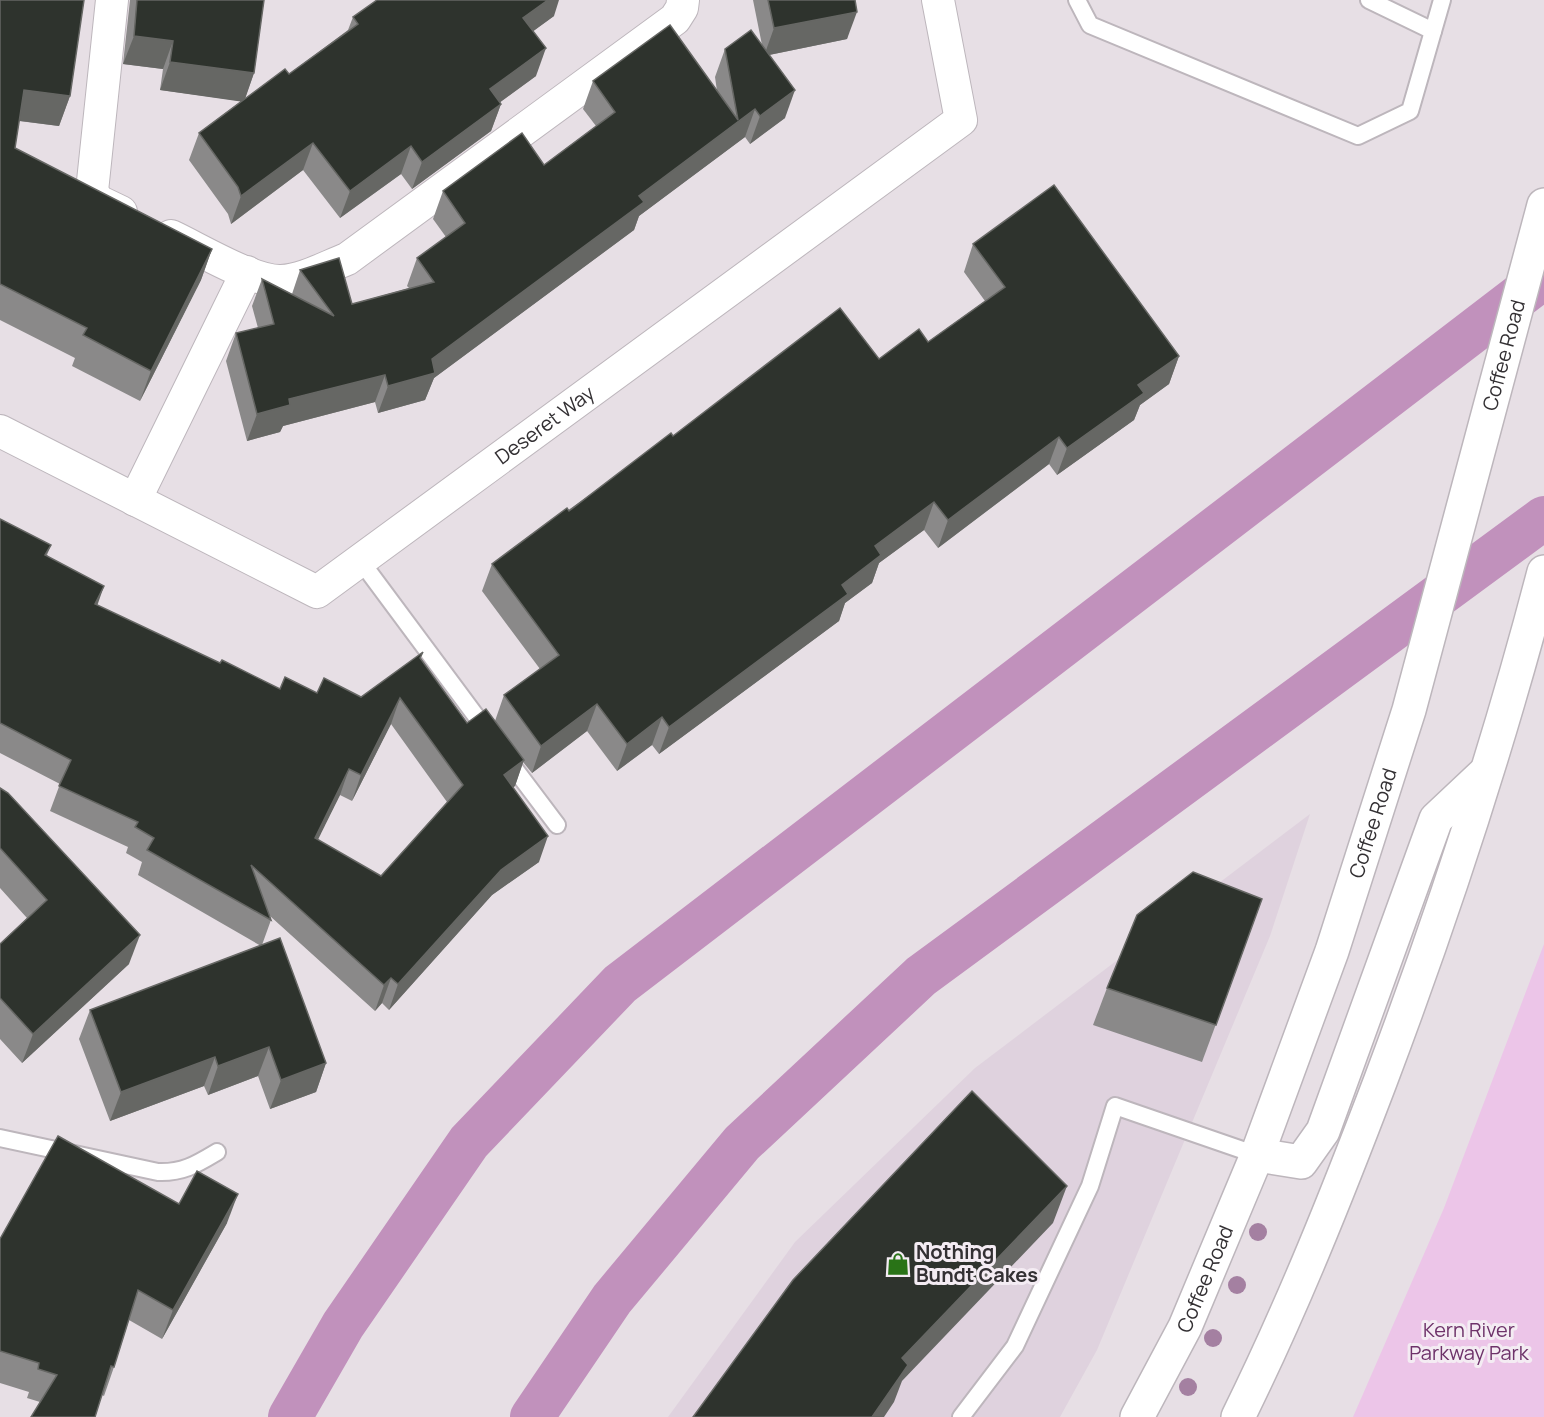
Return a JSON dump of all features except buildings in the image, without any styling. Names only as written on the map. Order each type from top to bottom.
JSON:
[{"type":"main road","name":"Coffee Road","points":[[1137,1417],[1185,1327],[1257,1155],[1332,951],[1409,710],[1544,205]]},
{"type":"main road","points":[[1238,1417],[1261,1372],[1339,1189],[1414,992],[1487,771],[1544,572]]},
{"type":"main road","points":[[1257,1155],[1301,1162],[1323,1131],[1436,819],[1487,771]]},
{"type":"street","points":[[112,0],[92,191],[98,201],[263,280],[283,281],[300,277],[346,259],[675,19],[682,8],[683,0]]},
{"type":"street","name":"Deseret Way","points":[[0,431],[317,592],[961,120],[938,0]]},
{"type":"street","points":[[135,500],[247,272]]},
{"type":"lane","points":[[1077,0],[1090,25],[1358,136],[1410,111],[1442,0]]},
{"type":"lane","points":[[1369,0],[1433,31]]},
{"type":"lane","points":[[360,560],[557,825]]},
{"type":"lane","points":[[961,1417],[1016,1346],[1090,1186],[1115,1106],[1257,1155]]},
{"type":"lane","points":[[0,1138],[158,1172],[176,1173],[217,1152]]},
{"type":"shaded area","points":[[1310,814],[1270,936],[1097,1350],[1060,1417],[668,1417],[795,1242],[975,1068]]},
{"type":"green space","name":"Kern River Parkway Park","points":[[1544,944],[1544,1417],[1353,1417],[1444,1208]]},
{"type":"waterway","points":[[290,1417],[343,1325],[469,1142],[620,984],[1544,277]]},
{"type":"waterway","points":[[532,1417],[612,1299],[742,1143],[921,976],[1544,518]]},
{"type":"place","name":"Nothing Bundt Cakes","points":[[898,1264]]}]
